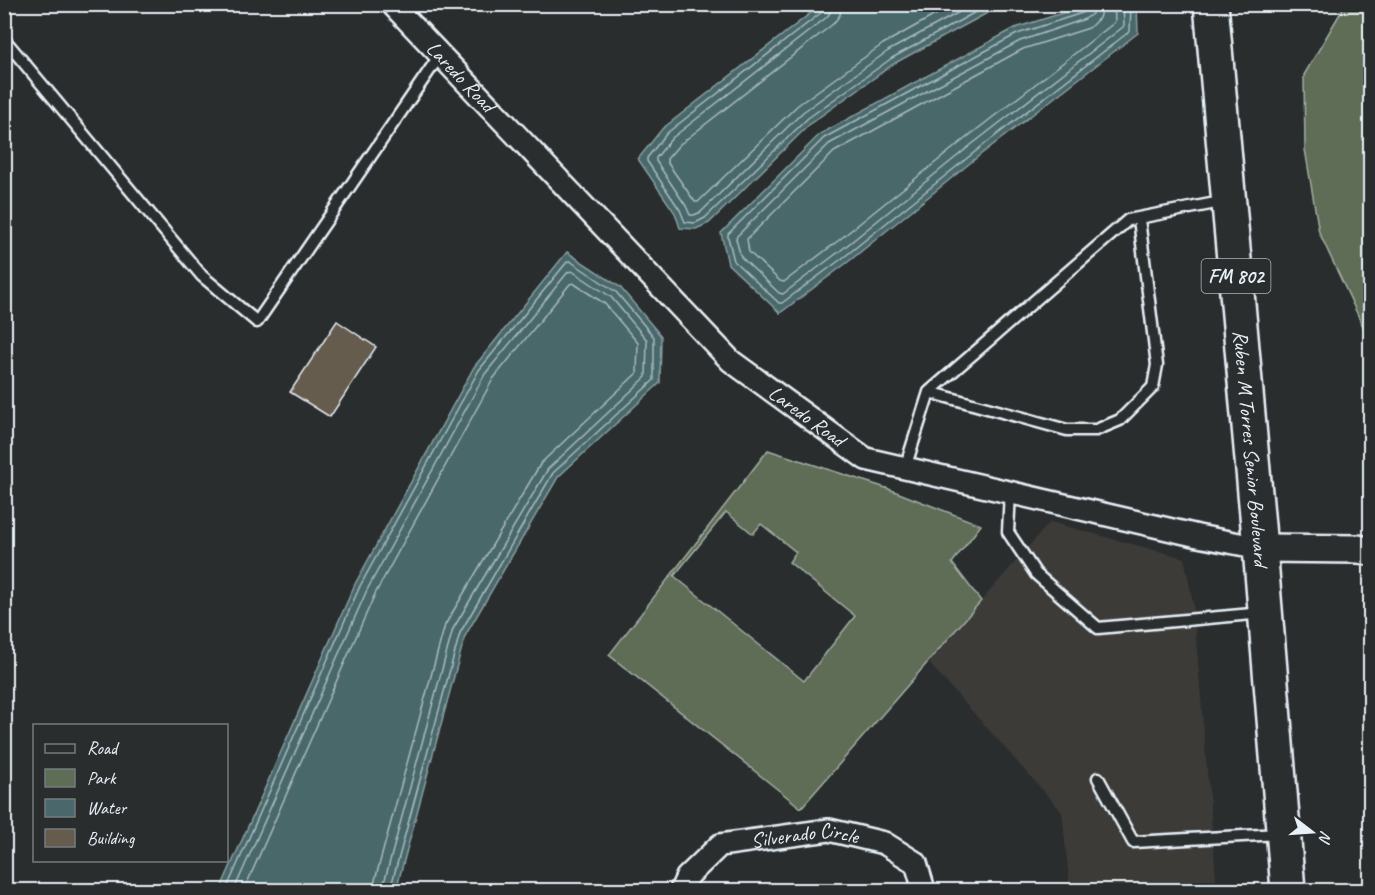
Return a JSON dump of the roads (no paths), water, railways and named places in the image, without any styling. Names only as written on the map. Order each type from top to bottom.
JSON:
[{"type":"main road","name":"Ruben M Torres Senior Boulevard","points":[[1211,4],[1266,613],[1288,891]]},
{"type":"street","name":"Laredo Road","points":[[392,4],[731,361],[866,459],[1198,536],[1260,548],[1371,551]]},
{"type":"street","name":"Silverado Circle","points":[[681,891],[687,877],[720,845],[829,830],[884,843],[916,863],[924,891]]},
{"type":"lane","points":[[4,39],[202,276],[257,322],[440,55]]},
{"type":"lane","points":[[905,468],[929,392],[1128,220],[1229,201]]},
{"type":"lane","points":[[929,392],[1067,430],[1096,430],[1120,420],[1153,387],[1157,365],[1139,219]]},
{"type":"lane","points":[[1010,492],[1008,532],[1036,574],[1098,628],[1266,613]]},
{"type":"lane","points":[[1098,778],[1133,842],[1283,834]]},
{"type":"water","points":[[821,5],[1002,5],[895,63],[811,123],[709,223],[696,229],[680,228],[675,213],[638,159],[662,129]]},
{"type":"water","points":[[1088,5],[1137,5],[1138,33],[780,313],[728,264],[721,233],[820,134],[1015,28]]},
{"type":"water","points":[[567,252],[620,287],[661,336],[660,383],[558,477],[465,636],[396,890],[220,890],[355,584],[474,367]]}]
